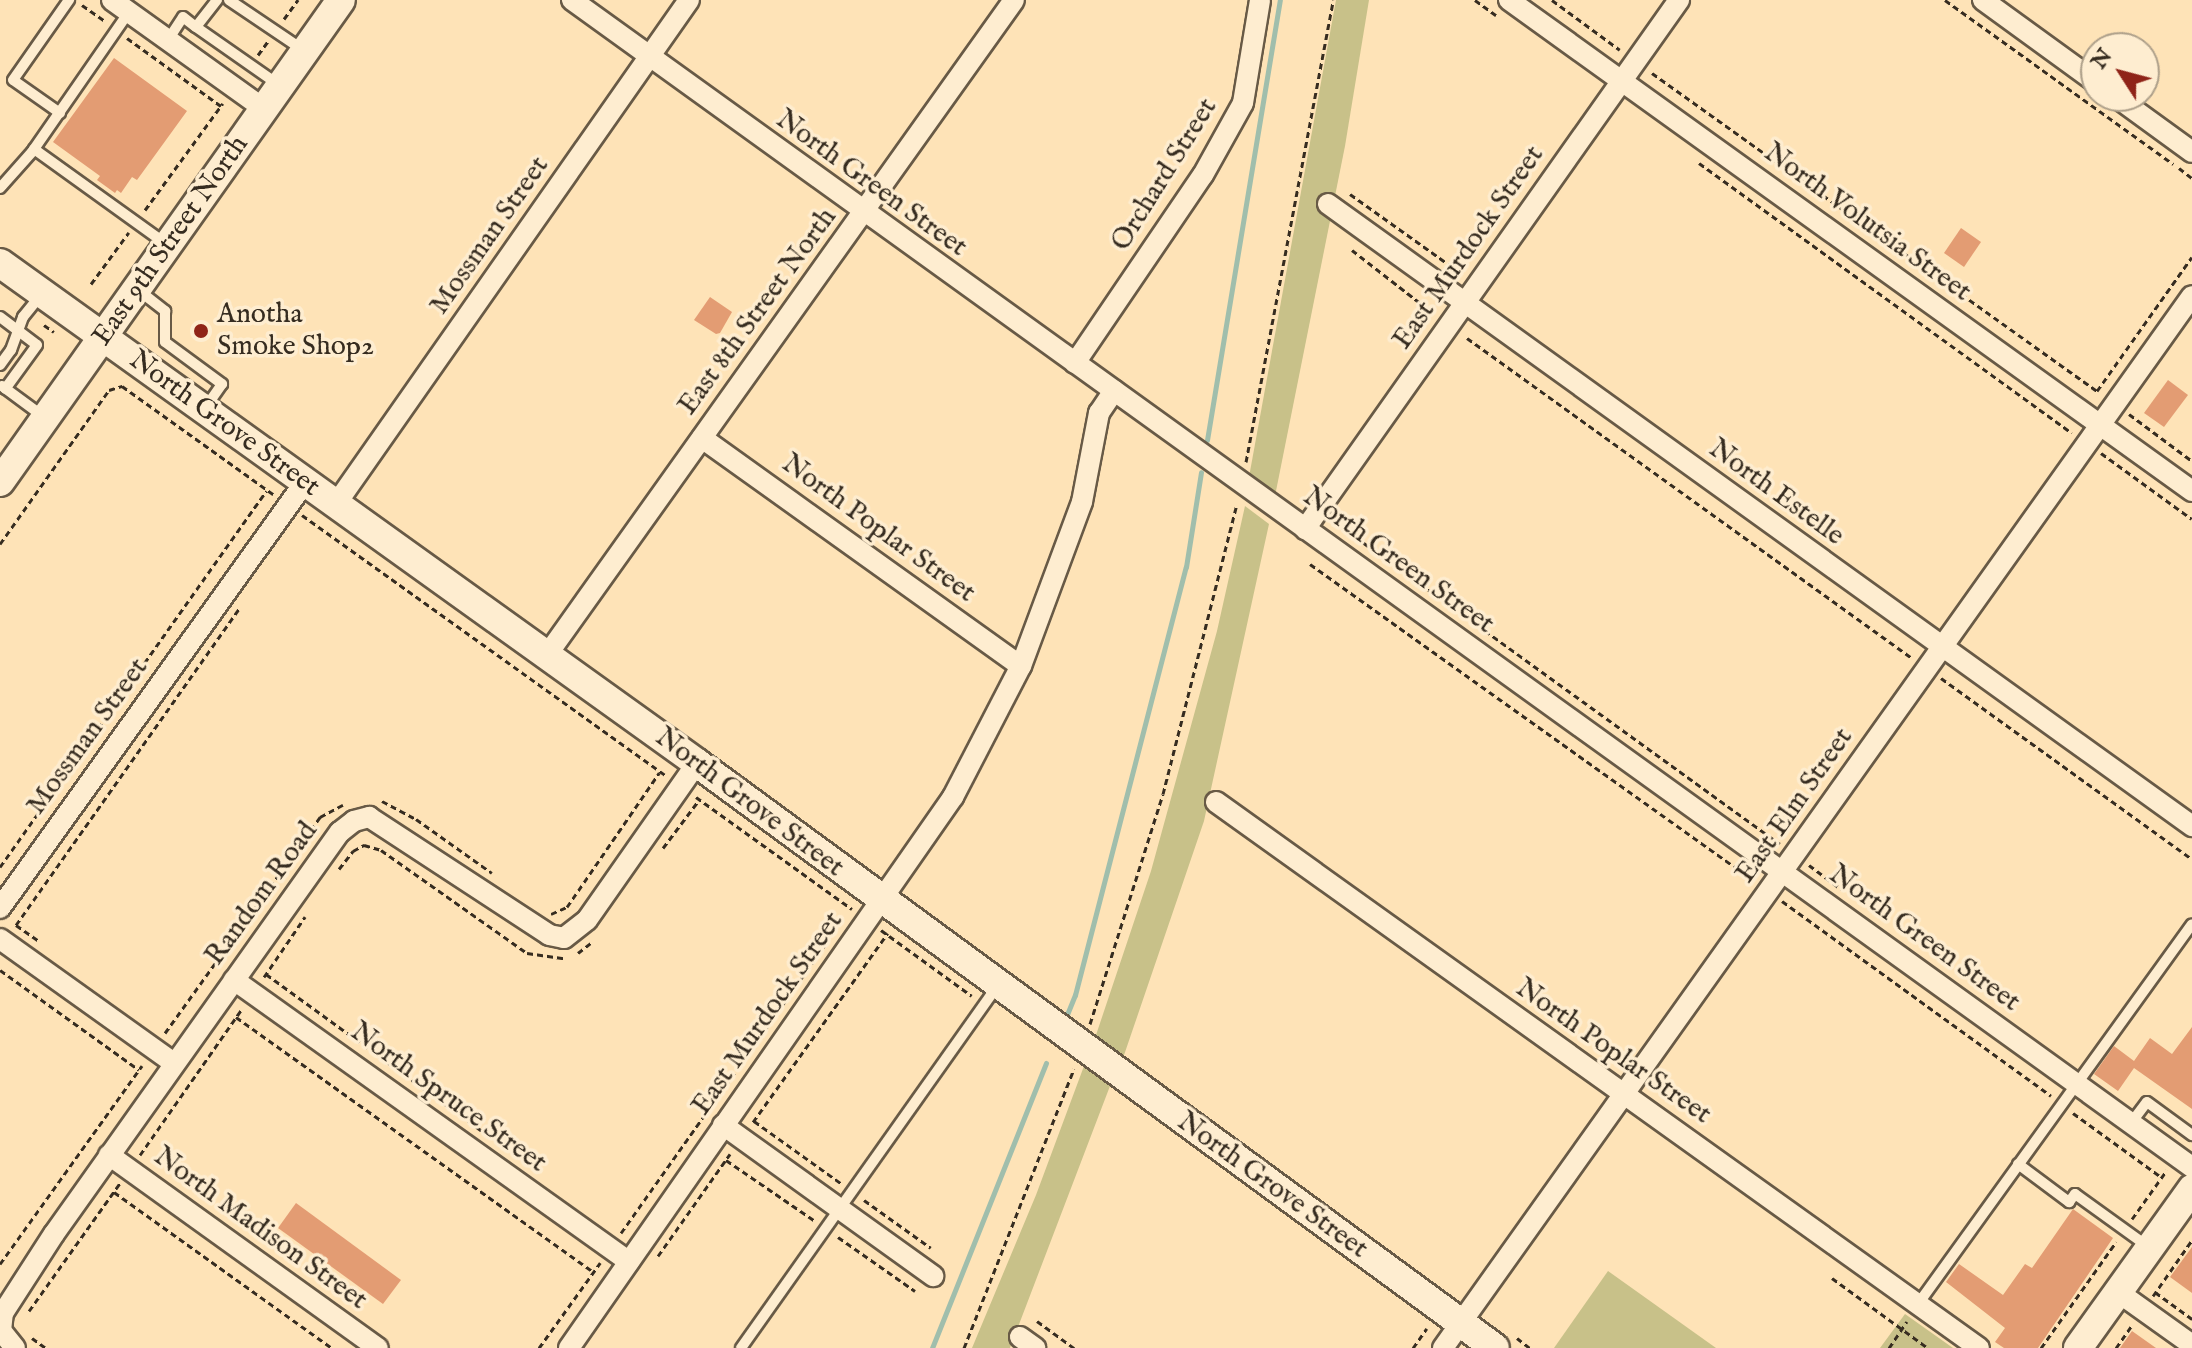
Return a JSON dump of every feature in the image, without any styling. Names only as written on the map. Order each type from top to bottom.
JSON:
[{"type":"street","points":[[112,0],[264,109]]},
{"type":"street","name":"East 9th Street North","points":[[0,482],[341,0]]},
{"type":"street","name":"North Green Street","points":[[572,0],[2192,1167]]},
{"type":"street","name":"Mossman Street","points":[[336,504],[689,0]]},
{"type":"street","name":"East 8th Street North","points":[[547,655],[1014,0]]},
{"type":"street","name":"Orchard Street","points":[[1075,363],[1203,175],[1243,103],[1260,0]]},
{"type":"street","name":"East Murdock Street","points":[[1305,529],[1679,0]]},
{"type":"street","points":[[1983,0],[2080,70]]},
{"type":"street","name":"North Volutsia Street","points":[[1506,10],[1622,81],[2192,491]]},
{"type":"street","points":[[2137,112],[2192,152]]},
{"type":"street","name":"North Estelle","points":[[1328,204],[2192,826]]},
{"type":"street","name":"North Grove Street","points":[[0,263],[547,655],[689,775],[1451,1337],[1495,1348]]},
{"type":"street","name":"East Elm Street","points":[[1451,1337],[2192,296]]},
{"type":"street","name":"East Murdock Street","points":[[569,1348],[723,1125],[876,912],[953,797],[1021,666],[1082,502],[1099,413],[1114,391]]},
{"type":"street","name":"North Poplar Street","points":[[702,438],[1021,666]]},
{"type":"street","name":"Mossman Street","points":[[0,908],[305,482]]},
{"type":"street","name":"Random Road","points":[[19,1340],[1,1331],[3,1313],[109,1155],[340,832],[354,821],[369,817],[380,822],[549,935],[564,938],[587,920],[689,775]]},
{"type":"street","name":"North Poplar Street","points":[[1216,802],[1624,1094],[1913,1312],[1979,1348]]},
{"type":"street","points":[[2,941],[174,1063]]},
{"type":"street","name":"North Spruce Street","points":[[234,980],[629,1262]]},
{"type":"street","points":[[723,1125],[933,1276]]},
{"type":"street","name":"North Madison Street","points":[[109,1155],[378,1348]]},
{"type":"street","points":[[2078,1348],[2192,1189]]},
{"type":"street","points":[[2118,1292],[2192,1345]]},
{"type":"lane","points":[[60,113],[13,80],[69,0]]},
{"type":"lane","points":[[196,27],[217,0]]},
{"type":"lane","points":[[229,0],[305,51]]},
{"type":"lane","points":[[0,188],[34,149],[129,12]]},
{"type":"lane","points":[[168,40],[183,17],[281,86]]},
{"type":"lane","points":[[34,149],[168,245]]},
{"type":"lane","points":[[137,289],[165,311],[162,332],[165,342],[222,384],[204,409]]},
{"type":"lane","points":[[0,365],[19,332],[23,317],[42,293]]},
{"type":"lane","points":[[0,317],[37,345],[3,387],[46,418]]},
{"type":"lane","points":[[1913,1312],[2075,1083],[2190,931]]},
{"type":"lane","points":[[741,1348],[991,996]]},
{"type":"lane","points":[[2131,1123],[2147,1102],[2192,1135]]},
{"type":"lane","points":[[2018,1164],[2069,1202],[2075,1194],[2150,1248]]},
{"type":"path","points":[[75,0],[221,106]]},
{"type":"path","points":[[251,65],[298,0]]},
{"type":"path","points":[[964,1348],[1075,1061],[1163,794],[1200,659],[1241,484],[1280,294],[1333,0]]},
{"type":"path","points":[[1475,0],[1506,10]]},
{"type":"path","points":[[1552,0],[2097,391]]},
{"type":"path","points":[[1945,0],[2192,178]]},
{"type":"path","points":[[91,284],[234,88]]},
{"type":"path","points":[[1694,159],[2192,519]]},
{"type":"path","points":[[1350,194],[1455,269]]},
{"type":"path","points":[[1352,250],[1428,310]]},
{"type":"path","points":[[1467,338],[2192,859]]},
{"type":"path","points":[[0,544],[109,390],[122,386],[660,771],[689,775],[699,800],[876,912],[991,996]]},
{"type":"path","points":[[0,867],[267,490]]},
{"type":"path","points":[[1310,564],[2161,1177]]},
{"type":"path","points":[[2,941],[242,606]]},
{"type":"path","points":[[539,906],[551,915],[567,907],[660,771]]},
{"type":"path","points":[[376,799],[416,819],[502,880]]},
{"type":"path","points":[[662,849],[699,800]]},
{"type":"path","points":[[0,1264],[320,817],[345,804]]},
{"type":"path","points":[[334,875],[353,851],[364,845],[381,850],[527,953],[551,959],[572,956],[588,947],[597,935]]},
{"type":"path","points":[[28,1312],[308,912]]},
{"type":"path","points":[[657,1258],[742,1138],[876,912]]},
{"type":"path","points":[[539,1348],[825,945]]},
{"type":"path","points":[[0,970],[139,1070]]},
{"type":"path","points":[[266,974],[494,1140]]},
{"type":"path","points":[[236,1017],[594,1272]]},
{"type":"path","points":[[1075,1061],[1086,1077]]},
{"type":"path","points":[[114,1192],[332,1348]]},
{"type":"path","points":[[1832,1278],[1928,1348]]},
{"type":"path","points":[[2155,1292],[2192,1319]]},
{"type":"path","points":[[1889,1348],[1913,1312]]},
{"type":"path","points":[[1037,1321],[1074,1348]]},
{"type":"path","points":[[1413,1348],[1429,1325],[1451,1337]]},
{"type":"path","points":[[19,1340],[46,1348]]},
{"type":"shaded area","points":[[1336,0],[1369,0],[1345,146],[1275,496],[1249,477]]},
{"type":"shaded area","points":[[1245,506],[1269,524],[1204,821],[1122,1061],[1095,1038],[1151,871],[1217,631]]},
{"type":"shaded area","points":[[1084,1066],[1110,1086],[1010,1348],[972,1348],[1036,1195]]},
{"type":"shaded area","points":[[1608,1271],[1716,1348],[1554,1348]]},
{"type":"shaded area","points":[[1905,1314],[1953,1348],[1880,1348]]},
{"type":"building","points":[[114,58],[187,111],[137,180],[132,177],[121,193],[117,190],[115,193],[97,180],[100,176],[53,142]]},
{"type":"building","points":[[1961,228],[1981,242],[1964,267],[1944,253]]},
{"type":"building","points":[[710,297],[732,312],[720,333],[716,334],[694,320]]},
{"type":"building","points":[[2168,380],[2188,395],[2164,427],[2144,413]]},
{"type":"building","points":[[2192,1027],[2192,1109],[2134,1068],[2118,1091],[2094,1074],[2114,1046],[2134,1061],[2150,1038],[2172,1054]]},
{"type":"building","points":[[296,1203],[401,1280],[383,1304],[278,1228]]},
{"type":"building","points":[[2073,1209],[2113,1238],[2038,1348],[2004,1348],[1995,1342],[2005,1328],[1946,1282],[1959,1264],[2003,1295],[2025,1264],[2032,1268]]},
{"type":"building","points":[[2192,1247],[2192,1293],[2170,1277]]},
{"type":"building","points":[[2132,1331],[2156,1348],[2120,1348]]},
{"type":"waterway","points":[[1207,440],[1280,0]]},
{"type":"waterway","points":[[1066,1017],[1075,995],[1186,567],[1201,472]]},
{"type":"waterway","points":[[932,1348],[1046,1063]]},
{"type":"place","name":"Anotha Smoke Shop2","points":[[201,331]]}]
